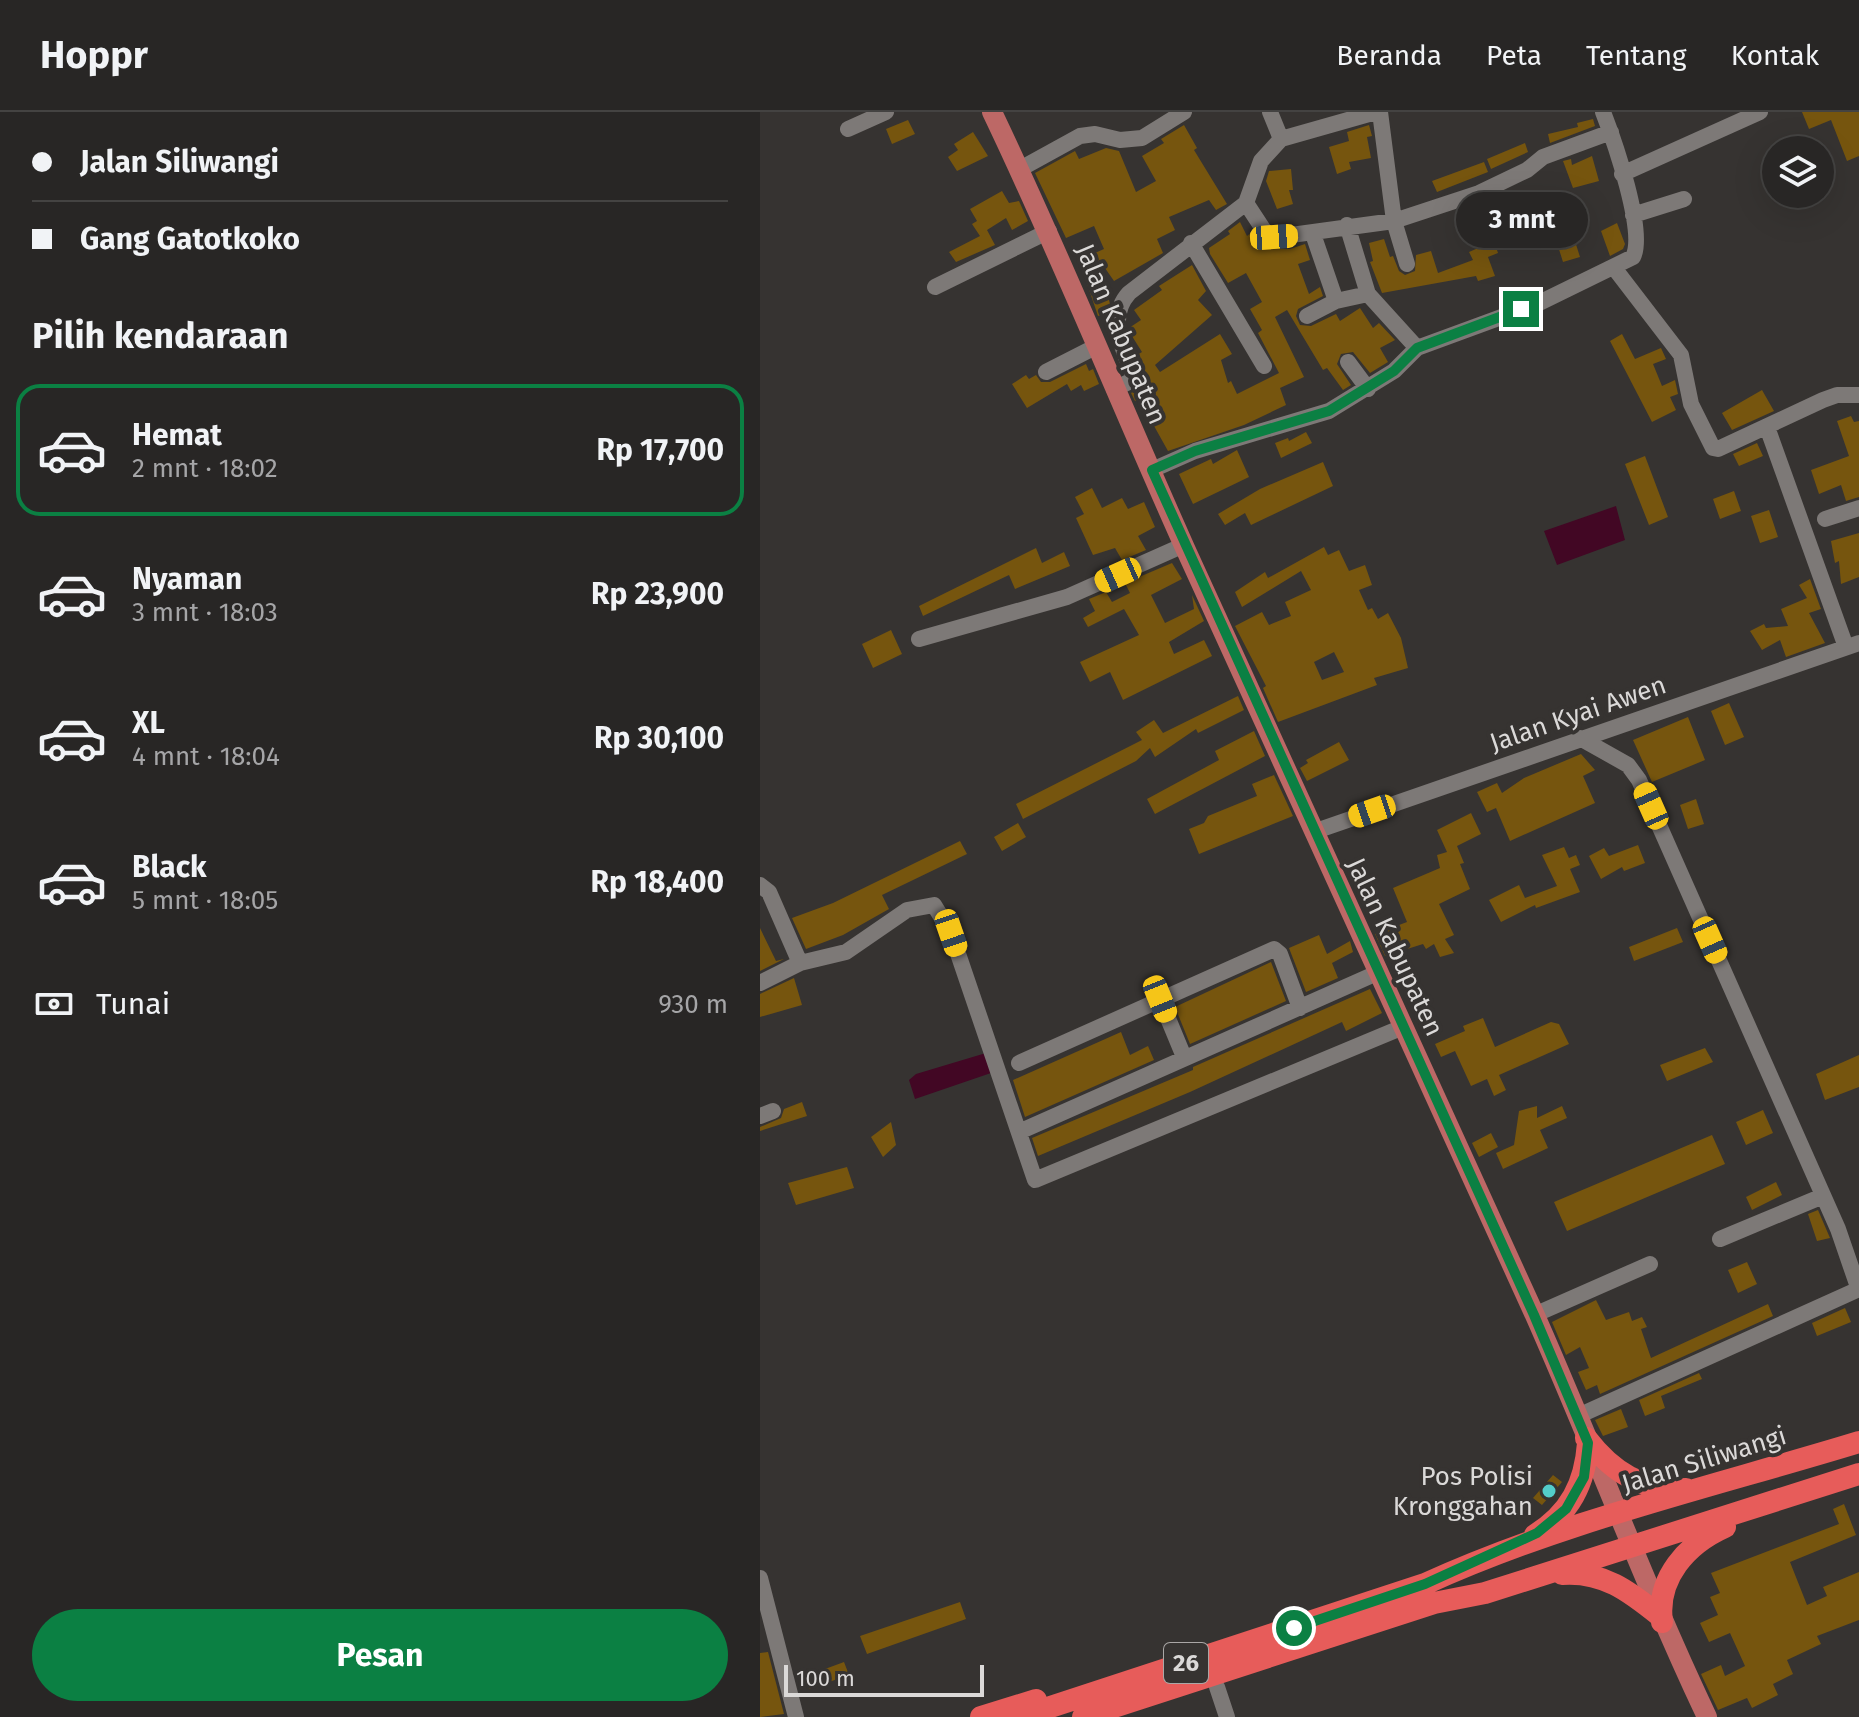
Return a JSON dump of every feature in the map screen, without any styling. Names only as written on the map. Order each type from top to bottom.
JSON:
[{"type":"highway","points":[[1587,1440],[1605,1461],[1633,1480],[1667,1489],[1716,1486]]},
{"type":"highway","points":[[981,1717],[1423,1575],[1475,1562],[1537,1533],[1566,1509],[1584,1477],[1587,1440]]},
{"type":"highway","name":"Jalan Siliwangi","points":[[1083,1717],[1356,1618],[1475,1562],[1859,1442]]},
{"type":"highway","name":"Jalan Siliwangi","points":[[1020,1717],[1356,1618],[1485,1593],[1859,1474]]},
{"type":"highway","points":[[1661,1619],[1662,1596],[1687,1550],[1720,1529],[1811,1490]]},
{"type":"highway","points":[[1519,1581],[1565,1574],[1592,1575],[1616,1583],[1661,1619]]},
{"type":"highway","points":[[1121,1717],[1438,1613],[1485,1593]]},
{"type":"main road","name":"Jalan Kabupaten","points":[[992,112],[1049,231],[1114,389],[1313,832],[1534,1315],[1661,1619],[1707,1717]]},
{"type":"street","points":[[848,129],[886,112]]},
{"type":"street","points":[[1020,169],[1080,136],[1095,134],[1120,140],[1142,138],[1184,112]]},
{"type":"street","points":[[1270,112],[1281,139]]},
{"type":"street","points":[[1114,389],[1135,379],[1117,321],[1121,301],[1191,243],[1246,203],[1261,161],[1281,139],[1378,112],[1394,221],[1407,264]]},
{"type":"street","points":[[1152,470],[1195,451],[1329,411],[1394,371],[1417,348],[1537,304],[1615,269],[1633,257],[1637,250],[1633,215],[1603,112]]},
{"type":"street","points":[[1622,174],[1760,112]]},
{"type":"street","points":[[1246,203],[1269,238],[1394,221],[1479,193],[1527,170],[1543,157],[1611,132]]},
{"type":"street","points":[[1633,215],[1684,199]]},
{"type":"street","points":[[1347,225],[1368,294],[1417,348]]},
{"type":"street","points":[[935,287],[1049,231]]},
{"type":"street","points":[[1313,234],[1336,301]]},
{"type":"street","points":[[1191,243],[1264,366]]},
{"type":"street","points":[[1615,269],[1681,355],[1691,404],[1713,448],[1718,449],[1837,395],[1859,395]]},
{"type":"street","points":[[1307,316],[1336,301],[1368,294]]},
{"type":"street","points":[[1046,372],[1097,346]]},
{"type":"street","points":[[1348,362],[1368,389]]},
{"type":"street","points":[[1767,427],[1853,645]]},
{"type":"street","points":[[1825,519],[1859,508]]},
{"type":"street","points":[[919,639],[1067,597],[1184,545]]},
{"type":"street","name":"Jalan Kyai Awen","points":[[1313,832],[1853,645]]},
{"type":"street","points":[[1578,1416],[1856,1291],[1823,1196],[1639,780],[1628,765],[1580,738]]},
{"type":"street","points":[[760,885],[769,892],[800,963]]},
{"type":"street","points":[[760,983],[800,963],[846,952],[907,910],[934,905],[951,933],[1035,1180],[1403,1027]]},
{"type":"street","points":[[1019,1063],[1274,949],[1280,954],[1300,1008]]},
{"type":"street","points":[[1019,1132],[1377,973]]},
{"type":"street","points":[[1160,999],[1184,1057]]},
{"type":"street","points":[[1720,1239],[1823,1196]]},
{"type":"street","points":[[1534,1315],[1650,1264]]},
{"type":"street","points":[[760,1578],[763,1604],[796,1717]]},
{"type":"street","points":[[1217,1687],[1227,1717]]},
{"type":"shaded area","points":[[1616,506],[1625,540],[1557,565],[1544,531]]},
{"type":"shaded area","points":[[986,1053],[991,1073],[915,1099],[909,1080],[916,1074]]},
{"type":"building","points":[[1802,112],[1859,112],[1859,156],[1847,161],[1831,120],[1809,129]]},
{"type":"building","points":[[1593,119],[1595,126],[1550,143],[1548,134],[1578,127],[1577,123]]},
{"type":"building","points":[[908,120],[915,134],[892,144],[886,129]]},
{"type":"building","points":[[1184,125],[1197,148],[1194,150],[1227,204],[1216,210],[1209,200],[1169,217],[1175,230],[1157,239],[1163,253],[1114,281],[1098,258],[1110,304],[1108,313],[1098,316],[1079,260],[1104,249],[1094,226],[1066,238],[1035,173],[1075,151],[1079,159],[1106,148],[1119,151],[1136,192],[1156,181],[1142,156],[1164,143],[1161,139]]},
{"type":"building","points":[[1369,125],[1372,136],[1367,137],[1371,158],[1349,162],[1351,169],[1337,174],[1329,147],[1349,141],[1347,132]]},
{"type":"building","points":[[973,132],[988,156],[957,171],[948,157],[958,150],[954,144]]},
{"type":"building","points":[[1525,143],[1528,152],[1491,169],[1487,159]]},
{"type":"building","points":[[1592,156],[1599,181],[1573,188],[1563,161],[1571,159],[1572,165]]},
{"type":"building","points":[[1484,162],[1488,172],[1437,192],[1432,181]]},
{"type":"building","points":[[1291,169],[1293,190],[1289,190],[1293,204],[1277,209],[1266,181],[1269,171]]},
{"type":"building","points":[[1002,191],[1009,203],[1019,201],[1028,221],[1012,230],[1006,218],[987,230],[995,245],[956,262],[949,252],[980,236],[972,224],[977,221],[970,209]]},
{"type":"building","points":[[1240,222],[1247,236],[1252,232],[1265,248],[1290,249],[1305,244],[1310,260],[1298,264],[1309,294],[1320,287],[1323,296],[1298,309],[1296,316],[1300,325],[1311,326],[1336,314],[1340,321],[1360,308],[1373,328],[1379,323],[1395,340],[1380,348],[1388,362],[1370,373],[1353,352],[1341,354],[1337,364],[1351,385],[1343,390],[1327,368],[1323,370],[1287,310],[1275,317],[1304,377],[1280,388],[1286,405],[1244,425],[1168,451],[1139,399],[1135,401],[1131,393],[1143,386],[1148,378],[1137,355],[1142,352],[1129,328],[1141,320],[1134,310],[1162,290],[1159,286],[1192,265],[1206,291],[1198,300],[1212,315],[1155,365],[1160,372],[1220,334],[1232,354],[1221,360],[1228,383],[1231,381],[1237,394],[1279,373],[1258,333],[1262,330],[1250,309],[1262,302],[1246,273],[1228,283],[1210,254],[1209,248],[1230,234],[1228,231]]},
{"type":"building","points":[[1617,223],[1625,244],[1623,249],[1610,256],[1601,231]]},
{"type":"building","points":[[1574,238],[1580,257],[1563,262],[1557,243]]},
{"type":"building","points":[[1384,239],[1390,257],[1393,256],[1399,271],[1405,275],[1415,271],[1416,255],[1431,251],[1438,273],[1473,260],[1469,252],[1494,241],[1498,253],[1488,257],[1495,276],[1478,281],[1476,276],[1382,293],[1370,262],[1373,261],[1369,243]]},
{"type":"building","points":[[1622,334],[1635,359],[1661,348],[1666,359],[1653,364],[1662,386],[1675,380],[1678,394],[1670,397],[1676,410],[1652,422],[1610,341]]},
{"type":"building","points":[[1086,364],[1089,371],[1093,369],[1099,384],[1084,391],[1081,385],[1071,391],[1067,384],[1027,408],[1012,384],[1026,375],[1029,379],[1036,375],[1041,382],[1050,382]]},
{"type":"building","points":[[1762,390],[1774,411],[1732,430],[1722,413]]},
{"type":"building","points":[[1851,416],[1854,422],[1859,421],[1859,497],[1846,501],[1841,485],[1819,494],[1811,470],[1849,456],[1837,421]]},
{"type":"building","points":[[1306,432],[1312,443],[1281,458],[1275,443],[1288,438],[1289,441]]},
{"type":"building","points":[[1757,443],[1763,456],[1739,466],[1733,454]]},
{"type":"building","points":[[1237,450],[1249,477],[1193,504],[1179,474],[1211,459],[1213,464]]},
{"type":"building","points":[[1645,456],[1668,517],[1649,525],[1625,464]]},
{"type":"building","points":[[1323,462],[1333,486],[1251,525],[1245,513],[1225,525],[1218,514],[1260,489]]},
{"type":"building","points":[[1092,488],[1102,508],[1122,498],[1128,509],[1144,502],[1155,527],[1138,536],[1146,550],[1122,560],[1115,548],[1093,555],[1076,518],[1084,514],[1075,497]]},
{"type":"building","points":[[1734,491],[1741,511],[1720,519],[1713,499]]},
{"type":"building","points":[[1769,510],[1778,537],[1760,543],[1751,516]]},
{"type":"building","points":[[1859,533],[1859,577],[1841,584],[1839,561],[1835,563],[1831,541]]},
{"type":"building","points":[[1324,547],[1328,555],[1339,550],[1349,571],[1365,565],[1372,585],[1359,590],[1368,610],[1372,608],[1378,619],[1388,613],[1401,638],[1408,668],[1374,678],[1377,685],[1278,722],[1263,688],[1266,686],[1235,626],[1262,612],[1269,625],[1291,616],[1285,602],[1311,590],[1301,571],[1242,607],[1235,592],[1265,572],[1268,578]],"holes":[[[1334,652],[1344,672],[1322,680],[1314,662]]]},
{"type":"building","points":[[1036,548],[1042,563],[1064,552],[1070,566],[1015,589],[1009,575],[923,616],[919,606]]},
{"type":"building","points":[[1172,563],[1182,579],[1151,595],[1165,623],[1194,609],[1192,595],[1204,621],[1169,642],[1174,654],[1204,640],[1212,656],[1123,700],[1110,672],[1090,682],[1080,662],[1139,635],[1124,609],[1088,627],[1083,618],[1095,611],[1089,599],[1106,592],[1112,602],[1130,593],[1125,583]]},
{"type":"building","points":[[1810,579],[1821,609],[1809,613],[1825,643],[1786,657],[1780,640],[1762,650],[1750,631],[1764,624],[1766,628],[1788,626],[1781,609],[1807,598],[1799,585]]},
{"type":"building","points":[[891,630],[902,654],[873,668],[862,644]]},
{"type":"building","points":[[1238,696],[1244,710],[1198,733],[1196,729],[1155,757],[1150,748],[1136,761],[1023,819],[1016,804],[1142,740],[1136,732],[1154,720],[1163,733]]},
{"type":"building","points":[[1729,703],[1744,737],[1725,745],[1711,711]]},
{"type":"building","points":[[1688,717],[1705,760],[1652,782],[1633,740]]},
{"type":"building","points":[[1254,731],[1265,756],[1155,814],[1147,799],[1219,760],[1215,751]]},
{"type":"building","points":[[1339,742],[1349,760],[1307,781],[1300,768],[1308,763],[1306,760]]},
{"type":"building","points":[[1581,754],[1595,770],[1583,776],[1595,803],[1510,841],[1496,808],[1487,812],[1477,792],[1497,783],[1502,793],[1524,778]]},
{"type":"building","points":[[1274,775],[1293,816],[1199,854],[1189,829],[1204,823],[1208,816],[1257,796],[1252,784]]},
{"type":"building","points":[[1696,799],[1704,824],[1688,829],[1680,805]]},
{"type":"building","points":[[1471,813],[1481,834],[1457,846],[1470,889],[1439,904],[1454,935],[1445,939],[1454,953],[1440,957],[1434,944],[1426,949],[1423,944],[1385,956],[1375,934],[1407,922],[1393,888],[1440,868],[1437,855],[1447,852],[1437,830]]},
{"type":"building","points":[[1018,823],[1026,837],[1002,851],[994,837]]},
{"type":"building","points":[[960,841],[967,854],[882,895],[889,909],[843,935],[806,949],[792,918],[833,903]]},
{"type":"building","points":[[1638,845],[1645,863],[1624,871],[1622,867],[1601,879],[1589,856],[1604,848],[1609,856]]},
{"type":"building","points":[[1564,847],[1569,858],[1576,855],[1580,865],[1570,869],[1580,892],[1536,908],[1535,905],[1501,922],[1489,900],[1519,885],[1525,898],[1557,886],[1542,855]]},
{"type":"building","points":[[760,928],[776,961],[784,959],[760,971]]},
{"type":"building","points":[[1677,928],[1683,942],[1634,961],[1629,947]]},
{"type":"building","points":[[1319,935],[1327,954],[1350,941],[1353,952],[1332,963],[1338,978],[1306,992],[1289,948]]},
{"type":"building","points":[[1271,962],[1286,1001],[1190,1044],[1175,1007]]},
{"type":"building","points":[[794,978],[802,1005],[760,1017],[760,994]]},
{"type":"building","points":[[1370,989],[1382,1013],[1346,1031],[1342,1022],[1190,1092],[1038,1156],[1032,1138],[1193,1070],[1193,1067]]},
{"type":"building","points":[[1483,1018],[1495,1047],[1551,1022],[1559,1024],[1569,1044],[1499,1075],[1506,1090],[1494,1096],[1487,1079],[1471,1086],[1455,1051],[1441,1057],[1435,1044],[1465,1031],[1463,1026]]},
{"type":"building","points":[[1121,1032],[1130,1055],[1148,1046],[1154,1060],[1025,1117],[1013,1080]]},
{"type":"building","points":[[1705,1048],[1713,1062],[1667,1081],[1660,1065]]},
{"type":"building","points":[[1859,1055],[1859,1087],[1825,1100],[1816,1074]]},
{"type":"building","points":[[802,1102],[807,1116],[760,1131],[760,1127],[781,1118],[784,1109]]},
{"type":"building","points":[[1537,1106],[1537,1118],[1562,1106],[1567,1118],[1540,1130],[1548,1148],[1503,1169],[1496,1153],[1514,1145],[1519,1111]]},
{"type":"building","points":[[1763,1110],[1773,1133],[1746,1145],[1736,1122]]},
{"type":"building","points":[[891,1122],[896,1145],[883,1157],[871,1137]]},
{"type":"building","points":[[1491,1133],[1498,1147],[1479,1157],[1472,1143]]},
{"type":"building","points":[[1712,1135],[1725,1164],[1567,1231],[1554,1202]]},
{"type":"building","points":[[847,1167],[854,1188],[796,1205],[788,1183]]},
{"type":"building","points":[[1776,1182],[1782,1195],[1752,1210],[1746,1197]]},
{"type":"building","points":[[1818,1210],[1830,1238],[1817,1241],[1808,1214]]},
{"type":"building","points":[[1747,1262],[1757,1284],[1738,1293],[1728,1270]]},
{"type":"building","points":[[1596,1300],[1606,1320],[1629,1312],[1632,1321],[1642,1317],[1647,1327],[1641,1329],[1651,1358],[1768,1304],[1773,1316],[1600,1394],[1597,1385],[1586,1390],[1578,1372],[1589,1368],[1580,1347],[1566,1355],[1552,1322]]},
{"type":"building","points":[[1845,1308],[1851,1322],[1817,1336],[1812,1323]]},
{"type":"building","points":[[1699,1373],[1702,1379],[1661,1396],[1665,1408],[1645,1416],[1639,1400]]},
{"type":"building","points":[[1621,1409],[1628,1427],[1603,1436],[1595,1420]]},
{"type":"building","name":"Pos Polisi Kronggahan","points":[[1553,1475],[1562,1482],[1542,1505],[1533,1498]]},
{"type":"building","points":[[1844,1504],[1856,1535],[1790,1562],[1807,1605],[1827,1596],[1823,1587],[1859,1572],[1859,1620],[1817,1636],[1821,1644],[1787,1660],[1793,1674],[1773,1684],[1778,1695],[1752,1708],[1747,1698],[1718,1710],[1701,1674],[1721,1665],[1725,1676],[1745,1666],[1730,1633],[1709,1642],[1700,1623],[1718,1615],[1710,1597],[1720,1593],[1711,1573],[1839,1524],[1833,1509]]},
{"type":"building","points":[[960,1602],[966,1619],[867,1654],[860,1636]]},
{"type":"building","points":[[768,1652],[784,1714],[760,1717],[760,1653]]},
{"type":"building","points":[[844,1662],[849,1675],[809,1689],[806,1676]]},
{"type":"place","name":"Pos Polisi Kronggahan","points":[[1549,1491]]},
{"type":"route","points":[[1294,1628],[1425,1584],[1537,1533],[1566,1509],[1579,1489],[1587,1464],[1588,1443],[1534,1315],[1313,832],[1152,470],[1195,451],[1329,411],[1394,371],[1417,348],[1521,309]]}]
